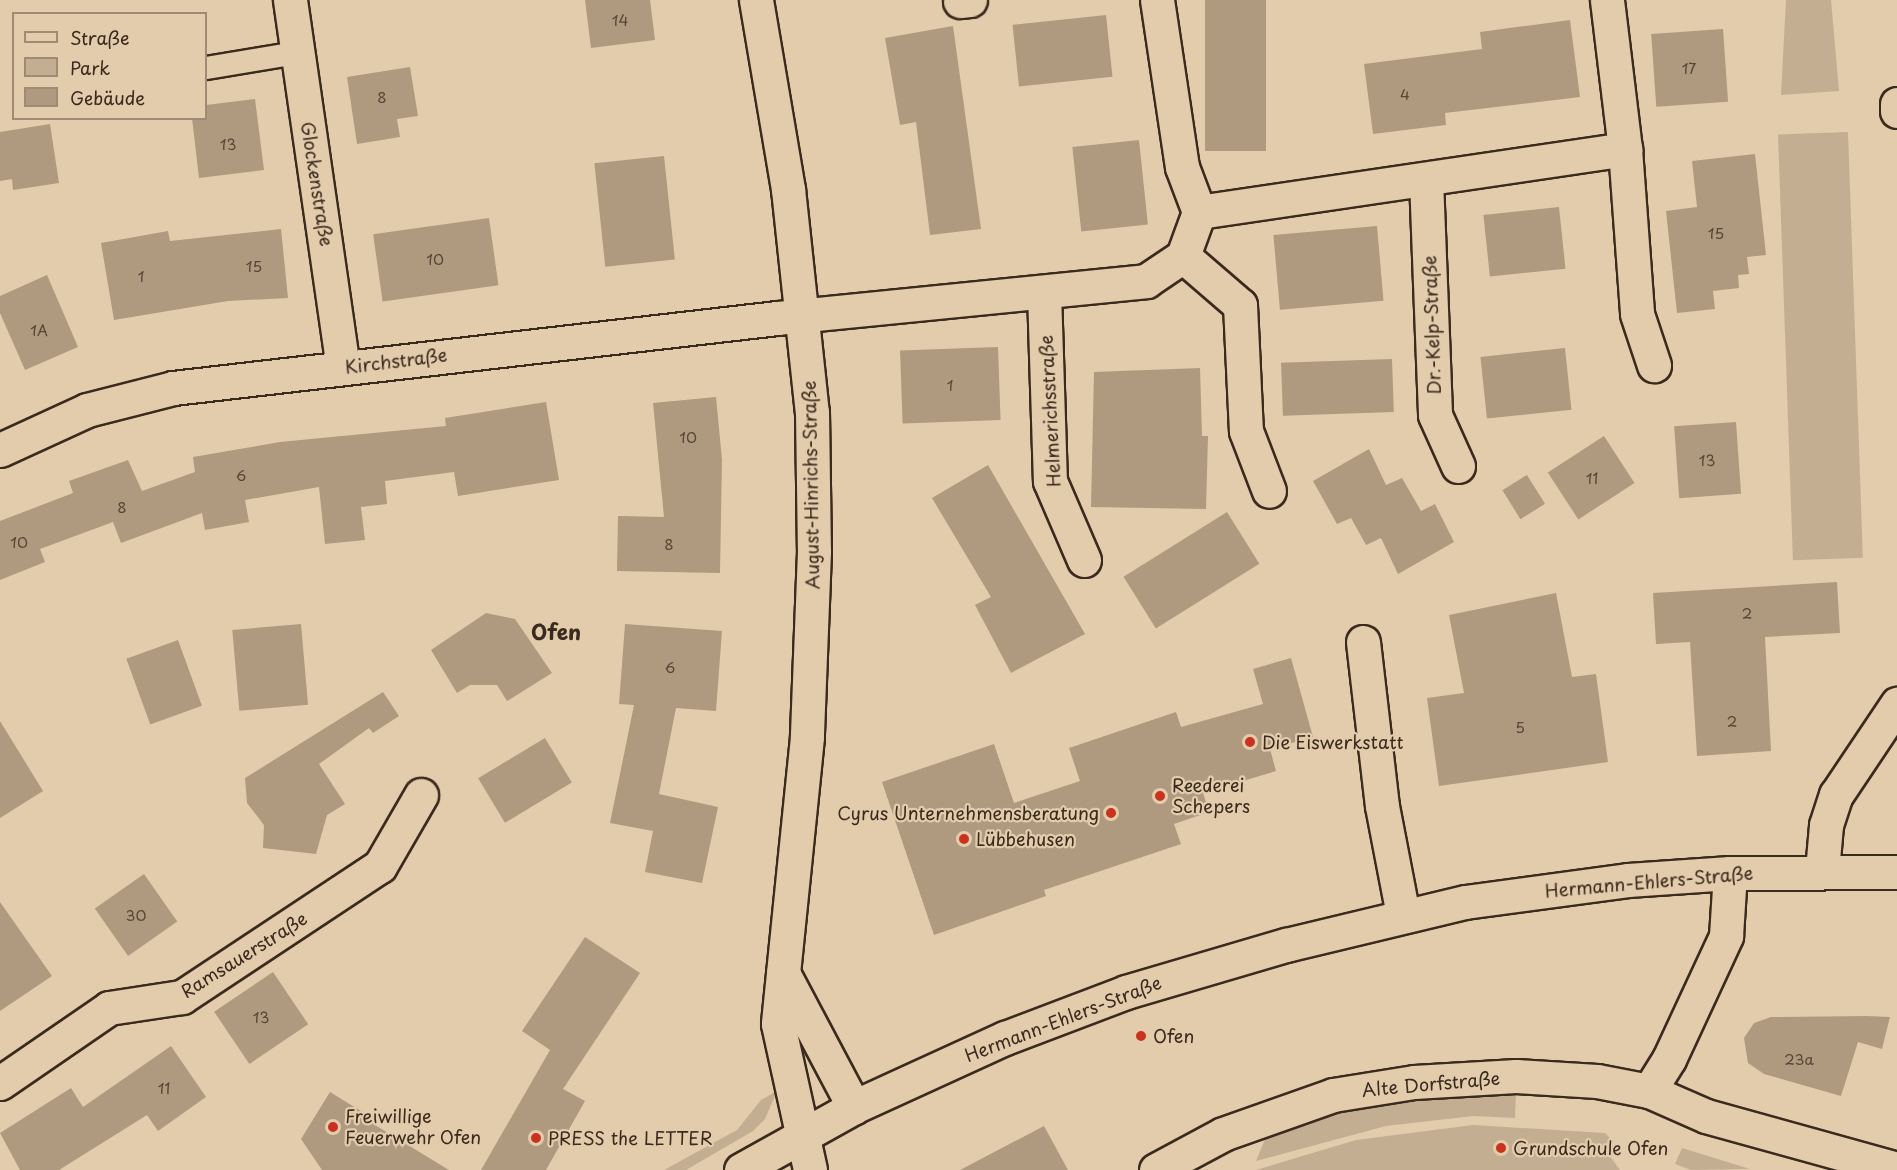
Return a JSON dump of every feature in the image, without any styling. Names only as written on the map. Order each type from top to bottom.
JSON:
[{"type":"street","name":"Glockenstraße","points":[[290,0],[344,367]]},
{"type":"street","name":"August-Hinrichs-Straße","points":[[756,0],[788,189],[803,316],[814,480],[811,669],[778,1024],[802,1135]]},
{"type":"street","points":[[803,316],[1146,281],[1183,256],[1199,212],[1184,176],[1156,0]]},
{"type":"street","points":[[1607,0],[1625,149],[1636,315],[1654,365]]},
{"type":"street","points":[[1897,105],[1897,111]]},
{"type":"street","points":[[1199,212],[1625,149]]},
{"type":"street","name":"Dr.-Kelp-Straße","points":[[1426,179],[1435,415],[1458,466]]},
{"type":"street","points":[[1183,256],[1240,305],[1246,431],[1269,491]]},
{"type":"street","name":"Helmerichsstraße","points":[[1044,292],[1050,481],[1084,560]]},
{"type":"street","name":"Kirchstraße","points":[[0,450],[53,423],[130,397],[344,367],[803,316]]},
{"type":"street","points":[[1363,642],[1382,806],[1403,915]]},
{"type":"street","points":[[1822,871],[1826,825],[1836,795],[1897,704]]},
{"type":"street","name":"Ramsauerstraße","points":[[0,1083],[109,1008],[182,997],[380,866],[421,795]]},
{"type":"street","name":"Hermann-Ehlers-Straße","points":[[741,1170],[854,1107],[1005,1038],[1126,992],[1403,915],[1547,890],[1730,873],[1897,872]]},
{"type":"street","points":[[1649,1091],[1669,1059],[1726,936],[1730,873]]},
{"type":"street","points":[[783,973],[854,1107]]},
{"type":"street","name":"Alte Dorfstraße","points":[[1156,1170],[1224,1134],[1285,1109],[1378,1086],[1516,1076],[1598,1081],[1649,1091],[1706,1116],[1897,1169]]},
{"type":"street","points":[[802,1135],[810,1170]]},
{"type":"lane","points":[[207,68],[297,53]]},
{"type":"green space","points":[[1786,0],[1831,0],[1839,91],[1781,95]]},
{"type":"green space","points":[[1848,132],[1863,558],[1793,560],[1778,134]]},
{"type":"green space","points":[[777,1091],[765,1119],[753,1131],[686,1170],[664,1170],[737,1130],[761,1100]]},
{"type":"green space","points":[[1473,1092],[1516,1093],[1515,1118],[1473,1116],[1386,1126],[1256,1161],[1268,1132],[1350,1106]]},
{"type":"green space","name":"Grundschule Ofen","points":[[1473,1125],[1605,1133],[1609,1137],[1610,1156],[1620,1170],[1256,1170],[1356,1140]]},
{"type":"green space","points":[[1682,1148],[1750,1169],[1691,1170],[1675,1164]]},
{"type":"building","points":[[585,0],[650,0],[655,40],[591,48]]},
{"type":"building","points":[[1205,0],[1266,0],[1266,151],[1205,151]]},
{"type":"building","points":[[1106,15],[1112,77],[1019,86],[1013,25]]},
{"type":"building","points":[[1570,20],[1580,97],[1445,113],[1446,125],[1373,134],[1364,64],[1482,49],[1480,32]]},
{"type":"building","points":[[953,26],[981,229],[930,235],[916,122],[900,125],[885,38]]},
{"type":"building","points":[[1723,29],[1728,102],[1656,107],[1651,34]]},
{"type":"building","points":[[410,67],[418,116],[397,119],[400,137],[357,144],[347,77]]},
{"type":"building","points":[[255,99],[264,170],[199,178],[192,120],[207,120],[207,105]]},
{"type":"building","points":[[50,124],[59,183],[13,190],[12,179],[0,181],[0,132]]},
{"type":"building","points":[[1139,140],[1148,225],[1081,232],[1072,147]]},
{"type":"building","points":[[1755,154],[1766,255],[1747,257],[1749,274],[1738,275],[1739,288],[1713,291],[1715,309],[1677,313],[1666,211],[1697,207],[1692,161]]},
{"type":"building","points":[[664,156],[675,259],[605,267],[594,163]]},
{"type":"building","points":[[1559,207],[1565,269],[1490,277],[1483,215]]},
{"type":"building","points":[[489,218],[498,285],[383,302],[373,234]]},
{"type":"building","points":[[1377,226],[1384,301],[1280,310],[1273,235]]},
{"type":"building","points":[[281,229],[288,298],[228,301],[114,320],[101,243],[168,231],[170,241]]},
{"type":"building","points":[[47,275],[78,347],[25,370],[0,313],[0,296]]},
{"type":"building","points":[[998,347],[1001,420],[903,423],[900,350]]},
{"type":"building","points":[[1565,348],[1571,410],[1487,419],[1480,357]]},
{"type":"building","points":[[1392,359],[1394,412],[1283,416],[1281,363]]},
{"type":"building","points":[[1200,368],[1202,436],[1208,436],[1206,509],[1091,507],[1094,372]]},
{"type":"building","points":[[716,397],[722,460],[720,573],[617,571],[618,516],[664,517],[653,403]]},
{"type":"building","points":[[546,402],[559,480],[458,496],[454,472],[385,481],[387,504],[361,507],[365,540],[325,544],[319,487],[245,500],[249,522],[205,530],[202,513],[121,543],[113,522],[40,549],[45,562],[0,580],[0,521],[73,493],[69,481],[128,460],[142,491],[195,472],[193,457],[280,442],[446,426],[445,418]]},
{"type":"building","points":[[1736,422],[1741,494],[1679,498],[1674,426]]},
{"type":"building","points":[[1604,436],[1634,483],[1578,519],[1548,472]]},
{"type":"building","points":[[1369,449],[1386,485],[1402,478],[1421,511],[1435,504],[1454,542],[1398,574],[1381,538],[1366,545],[1351,518],[1337,524],[1313,481]]},
{"type":"building","points":[[988,465],[1085,634],[1011,673],[975,605],[991,597],[932,498]]},
{"type":"building","points":[[1527,475],[1545,504],[1520,519],[1502,490]]},
{"type":"building","points":[[1227,512],[1259,564],[1156,628],[1124,577]]},
{"type":"building","points":[[1837,582],[1840,633],[1765,637],[1771,751],[1697,756],[1690,642],[1656,644],[1653,593]]},
{"type":"building","points":[[1556,593],[1572,677],[1596,674],[1608,762],[1439,786],[1427,698],[1464,693],[1449,615]]},
{"type":"building","points":[[486,613],[515,619],[552,673],[507,701],[497,685],[470,685],[457,693],[431,650]]},
{"type":"building","points":[[301,624],[308,705],[239,711],[232,630]]},
{"type":"building","points":[[625,624],[722,631],[716,711],[676,708],[659,794],[718,807],[702,883],[645,872],[653,831],[610,823],[634,705],[619,704]]},
{"type":"building","points":[[178,640],[202,706],[150,725],[126,659]]},
{"type":"building","points":[[1291,658],[1313,737],[1270,749],[1276,771],[1203,793],[1209,812],[1174,824],[1181,844],[1044,890],[1046,896],[934,935],[882,782],[994,744],[1014,803],[1080,781],[1069,748],[1176,712],[1181,727],[1263,704],[1253,669]]},
{"type":"building","points":[[383,692],[399,716],[373,733],[369,728],[319,764],[345,804],[327,815],[316,854],[263,848],[264,825],[247,803],[245,778]]},
{"type":"building","points":[[0,721],[43,791],[0,818]]},
{"type":"building","points":[[545,738],[572,783],[505,823],[478,778]]},
{"type":"building","points":[[144,874],[177,922],[128,956],[95,908]]},
{"type":"building","points":[[0,902],[52,976],[0,1011]]},
{"type":"building","points":[[585,937],[640,973],[563,1089],[585,1101],[546,1170],[481,1170],[550,1050],[522,1031]]},
{"type":"building","points":[[273,972],[308,1024],[249,1064],[214,1012]]},
{"type":"building","points":[[1771,1017],[1890,1017],[1882,1049],[1858,1042],[1841,1096],[1764,1074],[1748,1063],[1744,1038],[1754,1023]]},
{"type":"building","points":[[171,1046],[206,1097],[158,1131],[147,1115],[59,1170],[20,1170],[0,1133],[71,1088],[83,1107]]},
{"type":"building","name":"Freiwillige Feuerwehr Ofen","points":[[330,1092],[377,1121],[375,1125],[449,1170],[322,1170],[301,1139]]},
{"type":"building","points":[[1044,1126],[1068,1170],[960,1170]]},
{"type":"place","name":"Die Eiswerkstatt","points":[[1250,742]]},
{"type":"place","name":"Reederei Schepers","points":[[1160,796]]},
{"type":"place","name":"Cyrus Unternehmensberatung","points":[[1111,813]]},
{"type":"place","name":"Lübbehusen","points":[[964,839]]},
{"type":"place","name":"Ofen","points":[[1141,1036]]},
{"type":"place","name":"Freiwillige Feuerwehr Ofen","points":[[333,1127]]},
{"type":"place","name":"PRESS the LETTER","points":[[536,1138]]},
{"type":"place","name":"Grundschule Ofen","points":[[1501,1148]]},
{"type":"district","name":"Ofen","points":[[556,631]]}]
